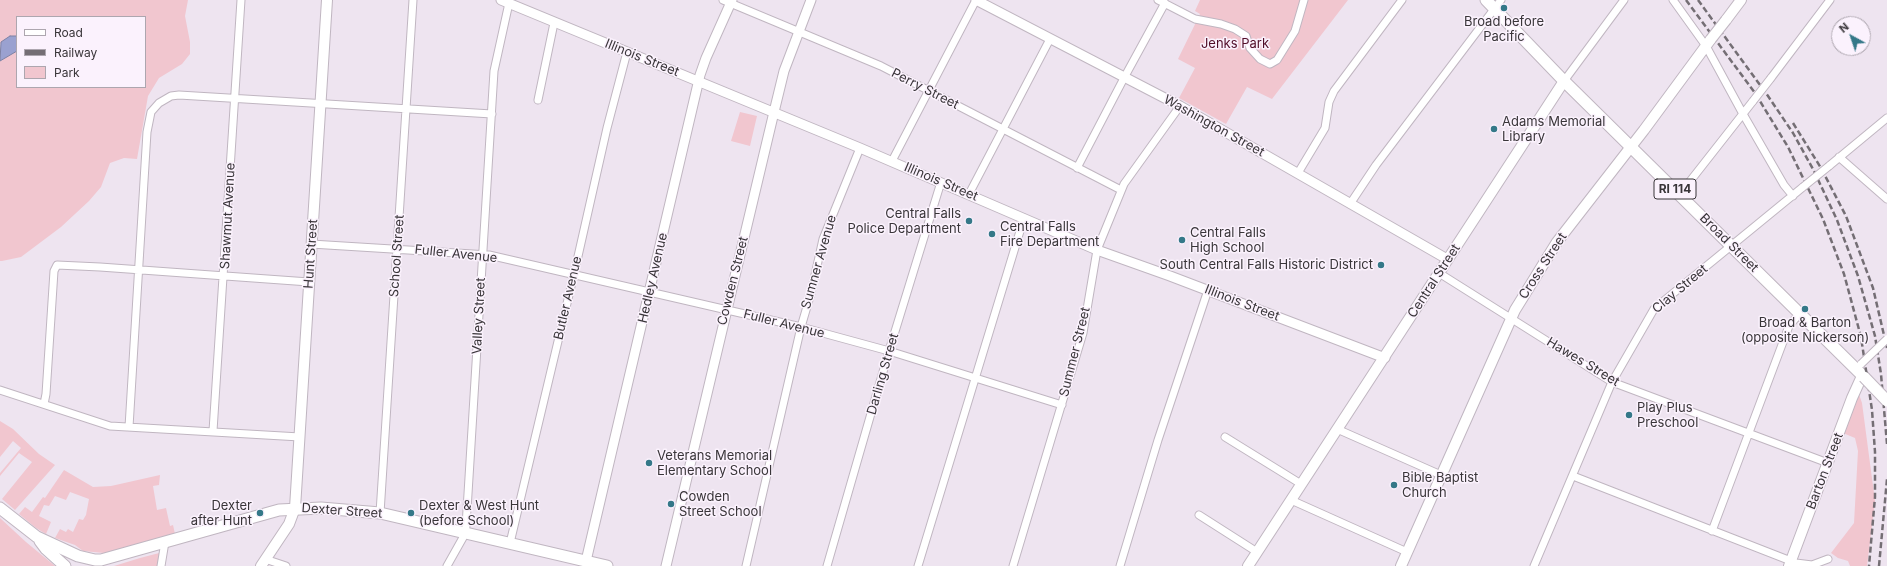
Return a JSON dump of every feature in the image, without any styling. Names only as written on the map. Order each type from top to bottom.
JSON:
[{"type":"main road","name":"Hunt Street","points":[[263,562],[289,524],[295,508],[327,0]]},
{"type":"main road","name":"Broad Street","points":[[1486,0],[1498,4],[1564,81],[1800,314],[1861,371],[1887,401]]},
{"type":"main road","name":"Cross Street","points":[[1401,566],[1511,317],[1557,242],[1741,0]]},
{"type":"main road","name":"Central Street","points":[[1248,566],[1385,358],[1447,259],[1564,81]]},
{"type":"main road","name":"Barton Street","points":[[1790,564],[1861,371]]},
{"type":"main road","points":[[0,508],[37,537],[46,549],[65,566]]},
{"type":"main road","name":"Dexter Street","points":[[37,537],[79,561],[101,560],[279,510],[295,508],[321,508],[380,513],[607,566]]},
{"type":"street","name":"Shawmut Avenue","points":[[213,431],[241,0]]},
{"type":"street","name":"School Street","points":[[380,513],[413,0]]},
{"type":"street","name":"Cowden Street","points":[[666,566],[784,71],[811,0]]},
{"type":"street","points":[[892,161],[976,0]]},
{"type":"street","name":"Washington Street","points":[[976,0],[1180,106],[1447,259]]},
{"type":"street","points":[[1077,168],[1162,2],[1202,22],[1221,24],[1235,29],[1246,36],[1250,48],[1260,60],[1270,64],[1277,60],[1295,31],[1304,0]]},
{"type":"street","points":[[1298,173],[1325,128],[1329,102],[1334,91],[1402,0]]},
{"type":"street","name":"Central Street","points":[[1564,81],[1624,0]]},
{"type":"street","points":[[1673,0],[1708,42],[1743,114],[1784,186],[1792,196]]},
{"type":"street","points":[[1680,194],[1830,0]]},
{"type":"street","name":"Perry Street","points":[[728,1],[881,66],[1121,190]]},
{"type":"street","name":"Hedley Avenue","points":[[586,561],[699,81],[706,58],[728,1]]},
{"type":"street","name":"Illinois Street","points":[[505,2],[892,161],[1097,250],[1208,290],[1385,358]]},
{"type":"street","name":"Valley Street","points":[[465,534],[473,437],[494,71],[505,2]]},
{"type":"street","points":[[1350,204],[1374,169],[1498,4]]},
{"type":"street","points":[[538,100],[554,23]]},
{"type":"street","points":[[969,194],[1050,39]]},
{"type":"street","name":"Butler Avenue","points":[[510,543],[574,274],[606,128],[627,52]]},
{"type":"street","points":[[129,427],[149,118],[151,112],[159,103],[171,96],[179,95],[492,114]]},
{"type":"street","name":"Summer Street","points":[[1013,566],[1083,333],[1097,250],[1121,190],[1180,106]]},
{"type":"street","name":"Clay Street","points":[[1534,566],[1612,382],[1654,309],[1887,118]]},
{"type":"street","name":"Sumner Avenue","points":[[746,566],[801,327],[827,226],[860,148]]},
{"type":"street","points":[[1840,157],[1887,199]]},
{"type":"street","name":"Darling Street","points":[[827,566],[889,351],[941,182]]},
{"type":"street","points":[[918,566],[1024,218]]},
{"type":"street","name":"Fuller Avenue","points":[[311,244],[483,254],[801,327],[889,351],[1062,405]]},
{"type":"street","points":[[44,404],[46,394],[54,271],[57,265],[309,282]]},
{"type":"street","name":"Hawes Street","points":[[1439,273],[1612,382],[1828,463]]},
{"type":"street","points":[[1120,566],[1158,440],[1208,290]]},
{"type":"street","points":[[1712,531],[1789,326],[1800,314]]},
{"type":"street","name":"Barton Street","points":[[1861,371],[1887,339]]},
{"type":"street","points":[[0,390],[110,426],[300,437]]},
{"type":"street","points":[[1338,430],[1441,475]]},
{"type":"street","points":[[1225,437],[1301,484]]},
{"type":"street","points":[[1572,476],[1712,531],[1790,564],[1812,565],[1828,559]]},
{"type":"street","points":[[1291,500],[1407,552]]},
{"type":"street","points":[[1199,515],[1257,552]]},
{"type":"street","points":[[447,566],[465,534]]},
{"type":"street","points":[[161,566],[165,542]]},
{"type":"street","points":[[263,562],[286,566]]},
{"type":"green space","points":[[0,0],[188,0],[185,16],[190,42],[190,54],[182,64],[159,78],[148,96],[137,159],[124,158],[110,163],[101,187],[89,201],[61,227],[21,257],[2,261],[0,261],[0,61],[16,52],[16,88],[146,88],[146,16],[16,16],[16,36],[10,36],[0,44]]},
{"type":"green space","name":"Jenks Park","points":[[1200,0],[1348,0],[1272,99],[1247,87],[1226,124],[1179,98],[1195,68],[1178,59],[1200,14],[1195,11]]},
{"type":"green space","points":[[740,112],[757,116],[750,146],[731,141]]},
{"type":"green space","points":[[1854,380],[1862,403],[1875,501],[1867,566],[1850,566],[1848,561],[1838,558],[1831,553],[1854,523],[1858,451],[1855,438],[1838,431]]},
{"type":"green space","points":[[0,421],[13,429],[39,454],[55,465],[15,510],[2,499],[32,462],[19,453],[0,476],[0,473],[21,448],[13,441],[0,457]]},
{"type":"green space","points":[[64,470],[93,487],[111,486],[160,475],[159,485],[153,486],[157,510],[166,508],[170,526],[173,525],[175,534],[104,553],[83,551],[75,545],[55,538],[60,529],[66,532],[68,529],[73,532],[79,519],[83,520],[86,515],[89,499],[70,492],[66,500],[55,496],[49,506],[44,505],[39,516],[51,522],[46,534],[19,514],[25,507],[32,512],[43,497],[45,498]]},
{"type":"green space","points":[[0,518],[26,542],[55,566],[0,566]]},
{"type":"green space","points":[[163,552],[161,566],[114,566],[140,558]]},
{"type":"water","points":[[10,36],[16,36],[16,52],[0,61],[1,42]]},
{"type":"railway","points":[[1686,0],[1755,93],[1788,147],[1823,219],[1844,274],[1861,337],[1872,410],[1875,452],[1875,497],[1869,566]]},
{"type":"railway","points":[[1698,0],[1793,133],[1814,171],[1837,220],[1858,276],[1875,336],[1881,374],[1887,444]]},
{"type":"railway","points":[[1793,123],[1821,168],[1846,216],[1873,288],[1887,348]]},
{"type":"railway","points":[[1879,566],[1887,479]]},
{"type":"place","name":"Broad before Pacific","points":[[1504,8]]},
{"type":"place","name":"Adams Memorial Library","points":[[1494,129]]},
{"type":"place","name":"Central Falls Police Department","points":[[969,221]]},
{"type":"place","name":"Central Falls Fire Department","points":[[992,234]]},
{"type":"place","name":"Central Falls High School","points":[[1182,240]]},
{"type":"place","name":"South Central Falls Historic District","points":[[1381,265]]},
{"type":"place","name":"Broad & Barton (opposite Nickerson)","points":[[1805,309]]},
{"type":"place","name":"Play Plus Preschool","points":[[1629,415]]},
{"type":"place","name":"Veterans Memorial Elementary School","points":[[649,463]]},
{"type":"place","name":"Bible Baptist Church","points":[[1394,485]]},
{"type":"place","name":"Cowden Street School","points":[[671,504]]},
{"type":"place","name":"Dexter after Hunt","points":[[260,513]]},
{"type":"place","name":"Dexter & West Hunt (before School)","points":[[411,513]]}]
